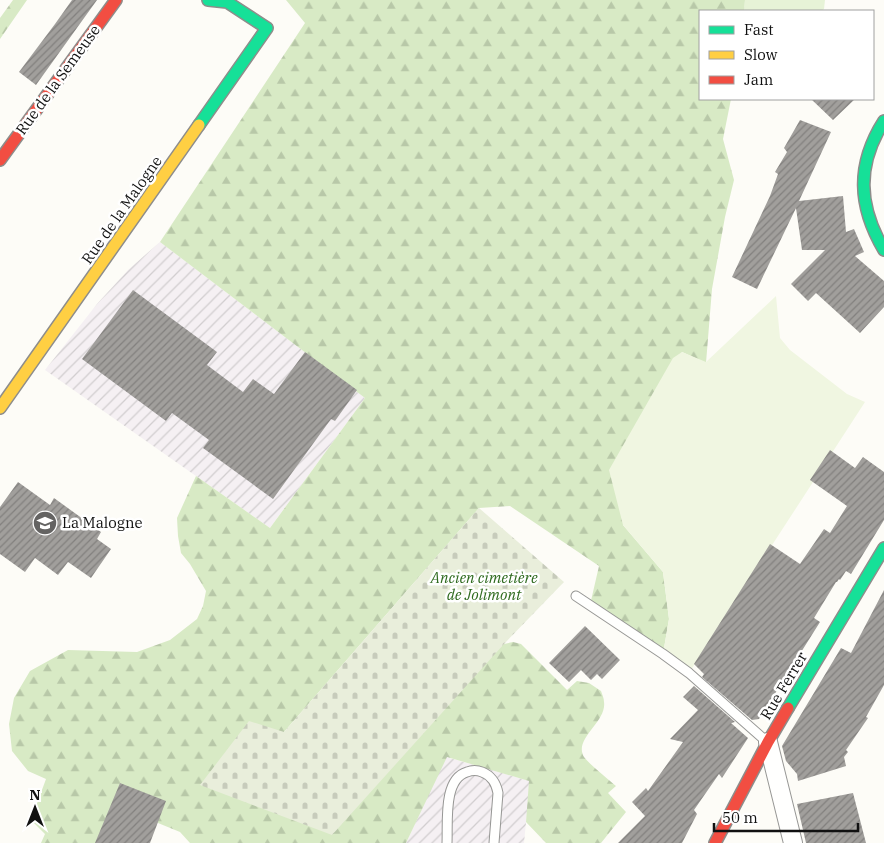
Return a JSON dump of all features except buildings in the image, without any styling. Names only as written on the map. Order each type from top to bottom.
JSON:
[{"type":"street","name":"Rue de la Semeuse","points":[[0,160],[116,0]]},
{"type":"street","name":"Rue de la Malogne","points":[[3,400],[268,28],[226,2],[208,0]]},
{"type":"street","points":[[884,121],[870,148],[863,171],[862,195],[867,218],[884,250]]},
{"type":"street","name":"Rue Ferrer","points":[[715,843],[768,742],[884,548]]},
{"type":"street","points":[[768,742],[793,843]]},
{"type":"lane","points":[[576,596],[689,673],[768,742]]},
{"type":"lane","points":[[447,843],[451,786],[459,776],[472,771],[485,773],[494,781],[497,787],[494,843]]},
{"type":"shaded area","points":[[160,242],[365,398],[270,528],[45,370],[97,304],[128,270]]},
{"type":"shaded area","points":[[446,757],[530,781],[524,843],[406,843]]},
{"type":"green space","points":[[13,0],[27,0],[0,39],[0,18]]},
{"type":"green space","points":[[286,0],[745,0],[744,10],[699,10],[699,100],[731,100],[723,139],[734,180],[725,217],[712,289],[706,363],[682,352],[623,525],[663,572],[669,619],[663,654],[590,605],[599,566],[510,506],[479,508],[284,732],[200,785],[504,644],[513,642],[521,644],[567,690],[577,681],[589,683],[601,691],[604,709],[586,737],[582,750],[584,757],[616,786],[608,793],[626,812],[601,843],[546,843],[526,822],[529,781],[447,757],[406,843],[190,843],[180,832],[114,805],[99,843],[41,843],[45,834],[31,820],[46,779],[28,771],[12,751],[9,724],[14,698],[30,671],[68,650],[137,652],[170,640],[197,619],[203,606],[206,591],[181,553],[177,518],[196,476],[270,528],[365,398],[160,242],[305,23]]},
{"type":"green space","points":[[745,0],[825,0],[822,10],[744,10]]},
{"type":"green space","points":[[776,296],[780,338],[790,350],[847,394],[865,402],[689,673],[663,654],[669,619],[663,572],[623,525],[609,470],[673,358],[682,352],[706,362]]},
{"type":"green space","name":"Ancien cimetière de Jolimont","points":[[479,508],[564,582],[504,644],[332,835],[200,785],[249,721],[284,732]]},
{"type":"traffic: fast","points":[[199,125],[267,28],[227,2],[208,0]]},
{"type":"traffic: fast","points":[[884,121],[875,137],[869,154],[864,186],[869,217],[875,234],[884,250]]},
{"type":"traffic: fast","points":[[788,708],[884,548]]},
{"type":"traffic: slow","points":[[0,408],[199,125]]},
{"type":"traffic: jam","points":[[0,160],[116,0]]},
{"type":"traffic: jam","points":[[715,843],[788,708]]},
{"type":"place","name":"La Malogne","points":[[45,523]]}]
